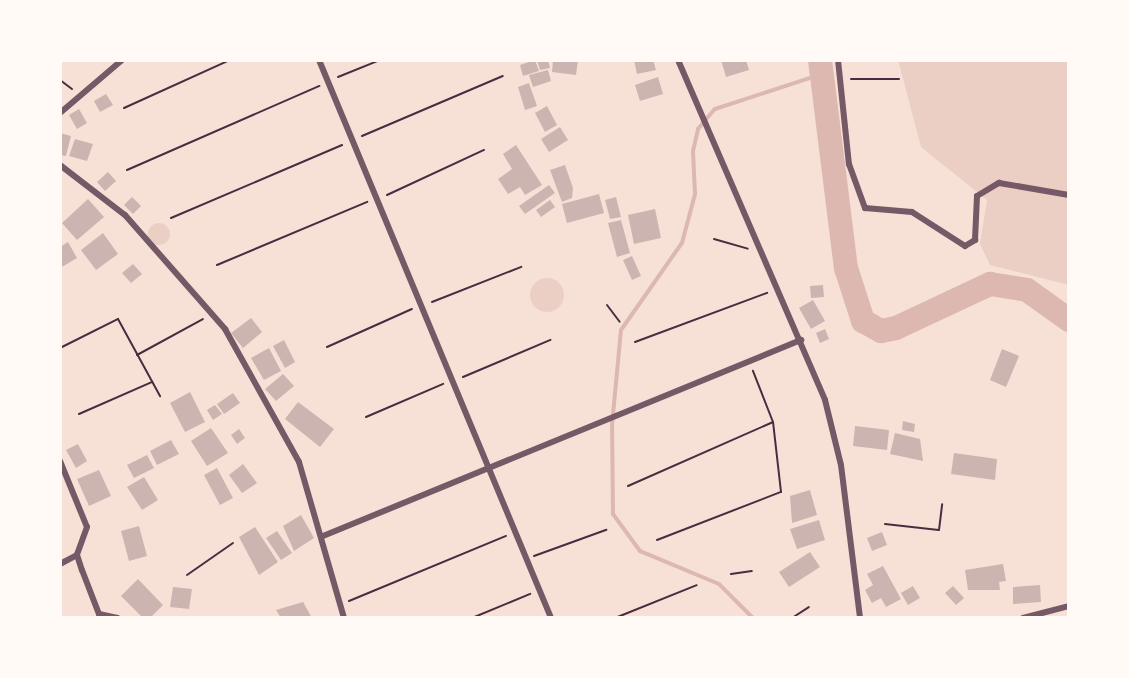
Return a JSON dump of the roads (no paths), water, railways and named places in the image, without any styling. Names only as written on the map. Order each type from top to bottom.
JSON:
[{"type":"street","points":[[60,113],[122,60]]},
{"type":"street","points":[[319,60],[551,618]]},
{"type":"street","points":[[678,60],[825,400],[841,465],[860,618]]},
{"type":"street","points":[[838,60],[849,164],[865,207],[912,212],[964,246],[975,240],[977,196],[999,183],[1069,195]]},
{"type":"street","points":[[60,165],[125,215],[225,329],[299,462],[323,536],[344,618]]},
{"type":"street","points":[[323,536],[488,471],[801,340]]},
{"type":"street","points":[[60,461],[87,527],[76,555],[60,564]]},
{"type":"street","points":[[76,555],[99,614],[118,618]]},
{"type":"street","points":[[1023,618],[1069,606]]},
{"type":"waterway","points":[[820,60],[846,268],[863,321],[881,331],[896,328],[990,284],[1027,290],[1069,320]]},
{"type":"waterway","points":[[753,618],[719,584],[640,551],[613,514],[612,425],[621,330],[682,243],[695,194],[693,151],[698,129],[715,109],[819,75]]}]
